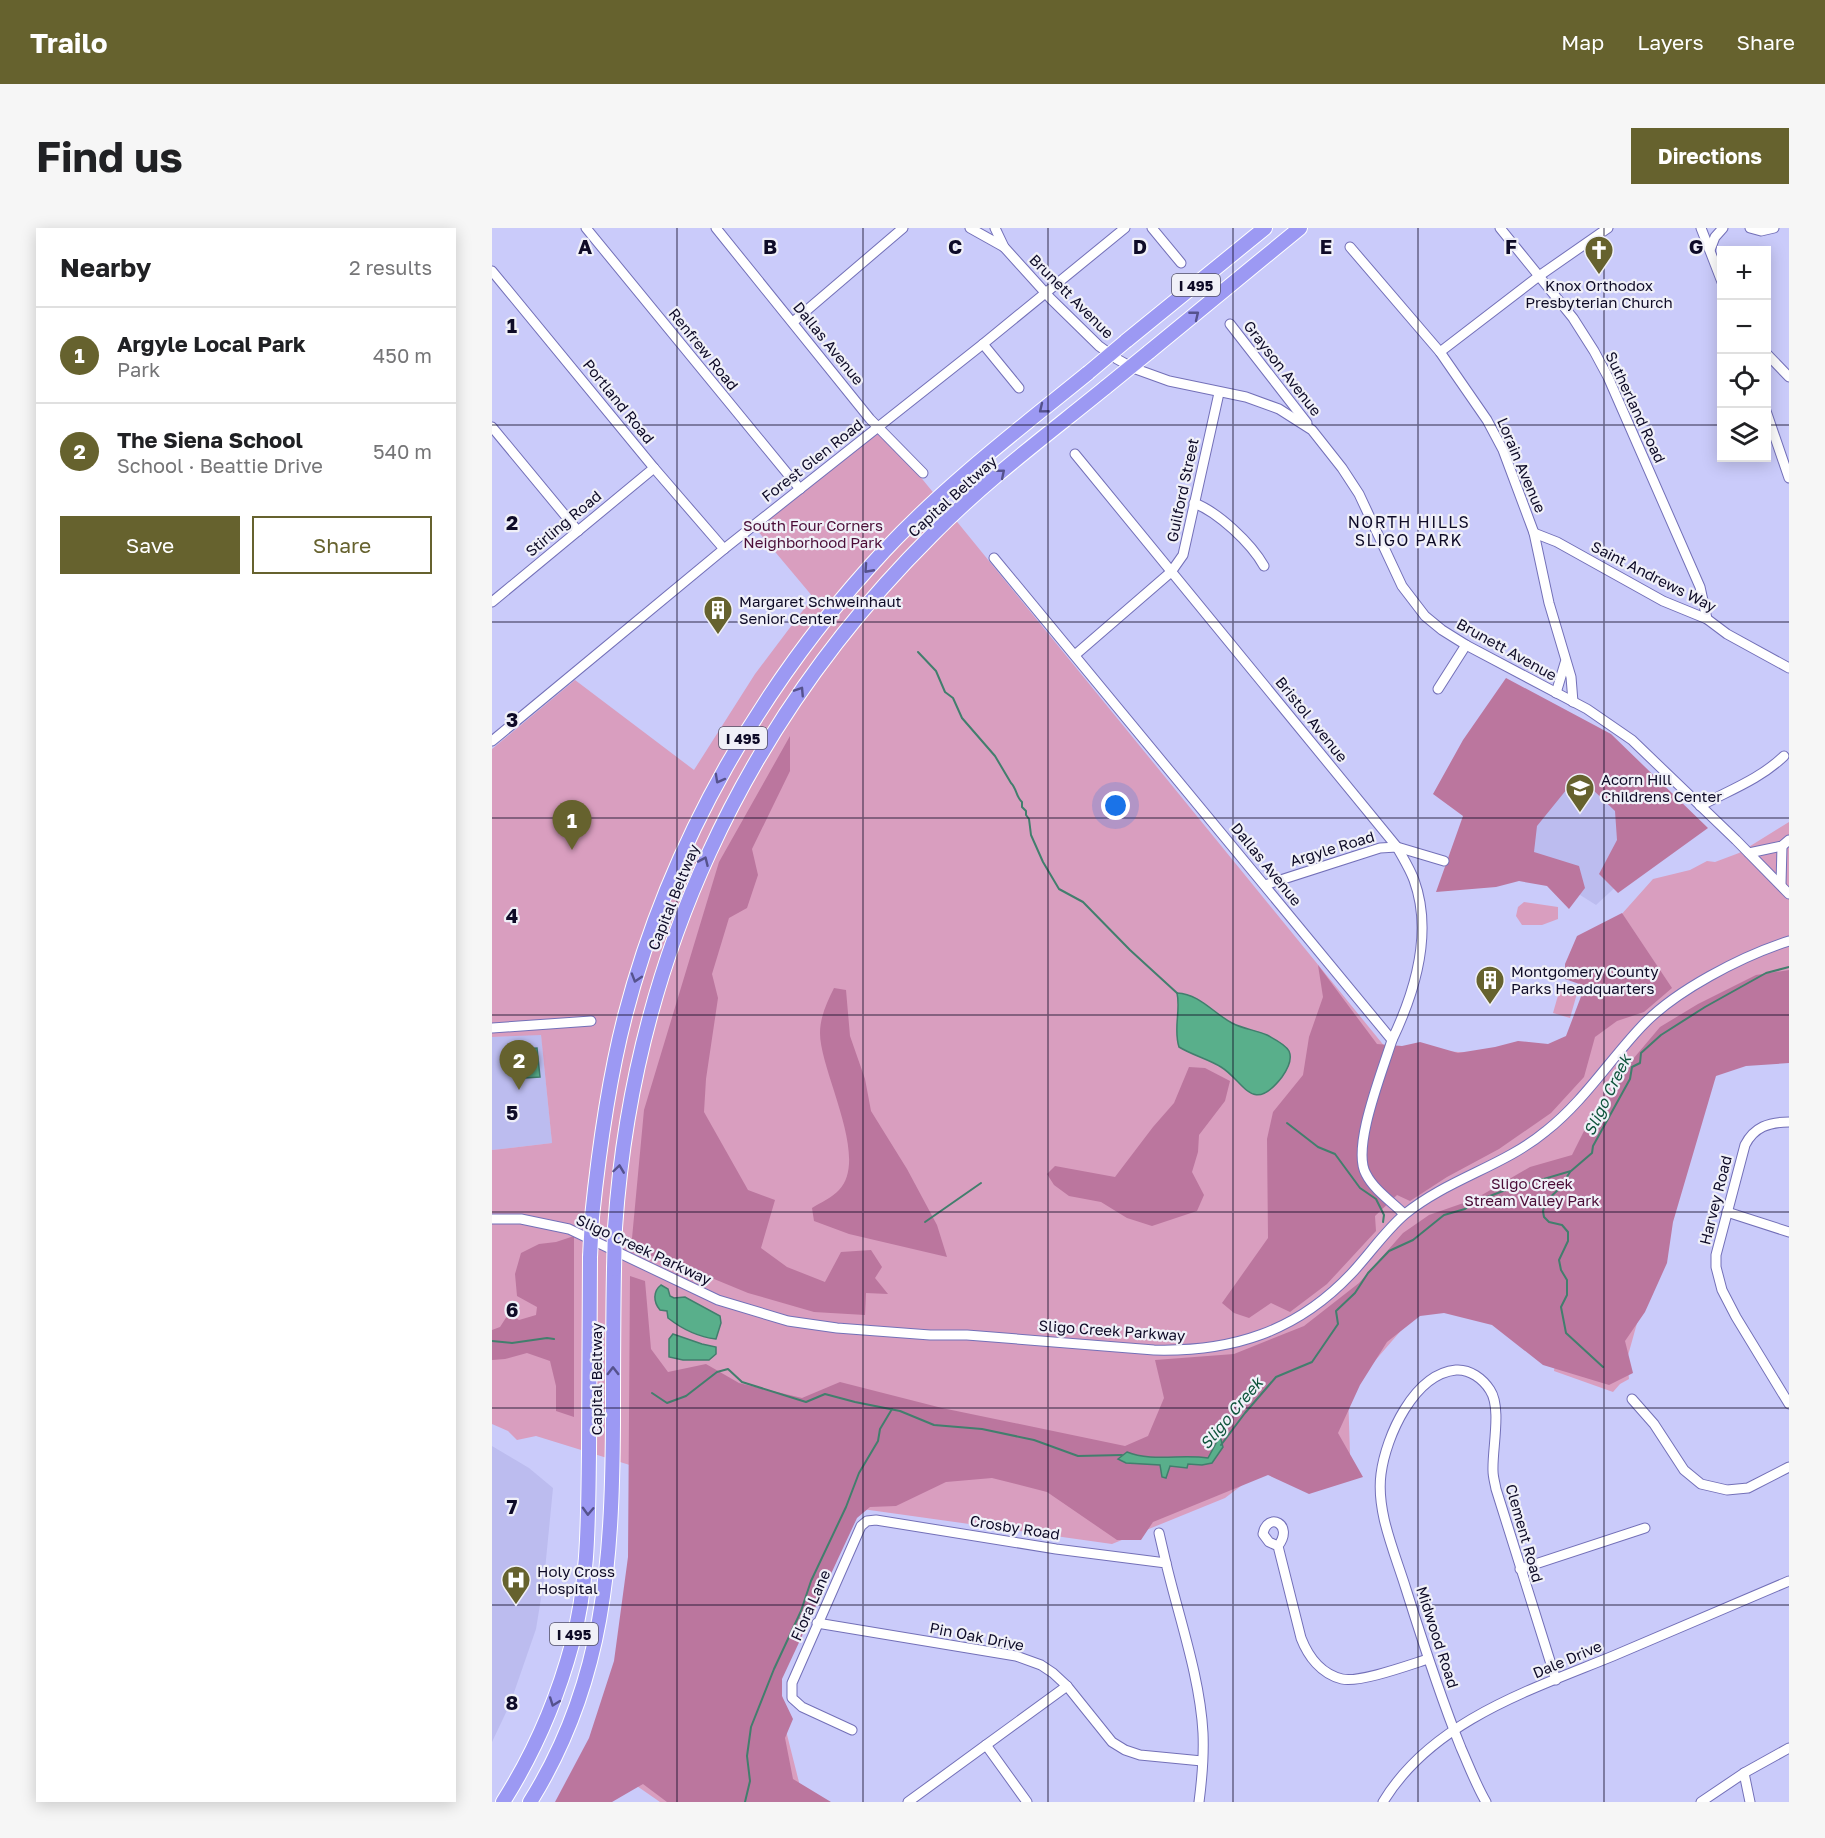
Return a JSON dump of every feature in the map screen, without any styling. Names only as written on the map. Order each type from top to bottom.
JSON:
[{"type":"highway","points":[[1126,341],[1250,228]]},
{"type":"highway","name":"Capital Beltway","points":[[503,1802],[532,1752],[547,1720],[573,1642],[581,1602],[586,1561],[592,1217],[612,1073],[639,969],[674,874],[712,792],[760,710],[804,646],[887,548],[962,476],[1265,228]]},
{"type":"highway","name":"Capital Beltway","points":[[530,1802],[567,1730],[582,1691],[603,1606],[608,1563],[613,1459],[615,1228],[618,1180],[634,1080],[660,977],[695,883],[727,812],[753,764],[805,683],[833,645],[903,564],[976,494],[1300,228]]},
{"type":"highway","points":[[1264,258],[1308,228]]},
{"type":"street","name":"Renfrew Road","points":[[586,228],[800,489]]},
{"type":"street","name":"Dallas Avenue","points":[[716,228],[870,419],[923,473]]},
{"type":"street","points":[[793,322],[903,228]]},
{"type":"street","points":[[970,228],[1004,248]]},
{"type":"street","name":"Brunett Avenue","points":[[995,228],[1004,248],[1099,346],[1117,359],[1133,368],[1169,381],[1246,397],[1279,409],[1312,430],[1359,494],[1402,586],[1425,616],[1466,645],[1587,709],[1632,740],[1789,894]]},
{"type":"street","name":"Forest Glen Road","points":[[492,741],[724,549],[983,344],[1125,228]]},
{"type":"street","points":[[1152,228],[1181,263]]},
{"type":"street","name":"Sutherland Road","points":[[1500,228],[1573,318],[1608,377],[1700,587],[1707,620]]},
{"type":"street","points":[[1440,352],[1539,276],[1608,228]]},
{"type":"street","points":[[1701,228],[1717,269]]},
{"type":"street","points":[[1710,250],[1715,237],[1723,228]]},
{"type":"street","points":[[1750,228],[1761,231],[1774,228]]},
{"type":"street","name":"Lorain Avenue","points":[[1350,247],[1440,352],[1493,430],[1534,532],[1549,603],[1571,677],[1572,702]]},
{"type":"street","name":"Portland Road","points":[[493,275],[724,549]]},
{"type":"street","name":"Grayson Avenue","points":[[1230,324],[1312,430]]},
{"type":"street","points":[[983,344],[1019,388]]},
{"type":"street","points":[[1771,358],[1789,377]]},
{"type":"street","name":"Guilford Street","points":[[1075,655],[1171,572],[1183,555],[1219,393]]},
{"type":"street","points":[[1771,423],[1789,478]]},
{"type":"street","points":[[492,426],[578,531]]},
{"type":"street","name":"Bristol Avenue","points":[[1075,454],[1397,847],[1414,880],[1419,896],[1422,942],[1404,1015],[1392,1040]]},
{"type":"street","name":"Stirling Road","points":[[492,602],[654,468]]},
{"type":"street","points":[[1194,503],[1206,507],[1216,515],[1258,556],[1264,566]]},
{"type":"street","name":"Saint Andrews Way","points":[[1534,532],[1557,542],[1663,601],[1707,620],[1727,634],[1789,668]]},
{"type":"street","name":"Dallas Avenue","points":[[994,558],[1392,1040]]},
{"type":"street","points":[[1438,688],[1466,645]]},
{"type":"street","points":[[1556,693],[1566,657]]},
{"type":"street","points":[[1700,806],[1771,769],[1784,756]]},
{"type":"street","points":[[1749,853],[1785,843],[1781,884]]},
{"type":"street","name":"Argyle Road","points":[[1265,885],[1363,853],[1397,847],[1444,861]]},
{"type":"street","points":[[1786,942],[1789,931]]},
{"type":"street","name":"Sligo Creek Parkway","points":[[492,1219],[521,1220],[569,1229],[718,1300],[788,1321],[837,1328],[930,1335],[967,1335],[1154,1350],[1227,1346],[1262,1335],[1300,1317],[1326,1299],[1404,1214],[1441,1191],[1521,1149],[1546,1132],[1573,1106],[1641,1027],[1670,1002],[1719,972],[1786,942]]},
{"type":"street","points":[[492,1028],[591,1020]]},
{"type":"street","points":[[1392,1040],[1362,1143],[1361,1157],[1366,1174],[1404,1214]]},
{"type":"street","name":"Harvey Road","points":[[1789,1122],[1776,1122],[1758,1128],[1748,1138],[1716,1261],[1722,1290],[1789,1404]]},
{"type":"street","points":[[1727,1212],[1789,1232]]},
{"type":"street","name":"Clement Road","points":[[1381,1475],[1388,1442],[1401,1415],[1429,1380],[1442,1372],[1460,1370],[1481,1379],[1491,1390],[1495,1403],[1493,1472],[1496,1489],[1556,1680]]},
{"type":"street","points":[[1632,1399],[1654,1424],[1684,1470],[1701,1484],[1727,1490],[1748,1488],[1789,1467]]},
{"type":"street","name":"Midwood Road","points":[[1381,1475],[1382,1504],[1387,1527],[1428,1659],[1454,1730],[1486,1802]]},
{"type":"street","name":"Crosby Road","points":[[861,1526],[867,1521],[876,1520],[1056,1549],[1166,1563]]},
{"type":"street","name":"Flora Lane","points":[[852,1730],[802,1707],[792,1698],[792,1683],[861,1526]]},
{"type":"street","points":[[1520,1569],[1645,1528]]},
{"type":"street","points":[[1159,1533],[1198,1692],[1203,1734],[1203,1771],[1199,1802]]},
{"type":"street","points":[[1278,1546],[1301,1638],[1305,1650],[1317,1665],[1328,1673],[1343,1679],[1378,1673],[1428,1659]]},
{"type":"street","name":"Dale Drive","points":[[1383,1802],[1406,1770],[1440,1738],[1503,1702],[1789,1581]]},
{"type":"street","name":"Pin Oak Drive","points":[[817,1623],[1016,1656],[1041,1665],[1067,1686],[1112,1742],[1125,1750],[1140,1755],[1202,1761]]},
{"type":"street","points":[[908,1802],[1067,1686]]},
{"type":"street","points":[[986,1745],[1027,1802]]},
{"type":"street","points":[[1701,1802],[1744,1773],[1789,1748]]},
{"type":"street","points":[[1744,1773],[1750,1802]]},
{"type":"shaded area","name":"Acorn Hill Childrens Center","points":[[1572,759],[1661,845],[1596,905],[1506,848]]},
{"type":"shaded area","points":[[1177,993],[1193,997],[1232,1023],[1267,1035],[1287,1048],[1290,1061],[1282,1077],[1272,1088],[1263,1094],[1256,1095],[1242,1087],[1221,1067],[1179,1047]]},
{"type":"shaded area","points":[[541,1034],[552,1143],[492,1150],[492,1037]]},
{"type":"shaded area","points":[[537,1048],[540,1077],[525,1078],[523,1049]]},
{"type":"shaded area","points":[[661,1285],[668,1289],[670,1296],[685,1297],[720,1316],[721,1323],[716,1339],[691,1332],[668,1318],[667,1311],[660,1310],[655,1300],[656,1290]]},
{"type":"shaded area","points":[[673,1334],[716,1347],[716,1354],[709,1360],[683,1360],[669,1357],[669,1339]]},
{"type":"shaded area","points":[[1220,1436],[1223,1447],[1212,1463],[1188,1464],[1187,1468],[1170,1466],[1166,1478],[1162,1477],[1160,1465],[1126,1463],[1118,1459],[1127,1452],[1146,1457],[1208,1458]]},
{"type":"shaded area","name":"Holy Cross Hospital","points":[[492,1446],[529,1468],[553,1488],[544,1580],[536,1629],[510,1704],[492,1742]]},
{"type":"green space","points":[[879,426],[1390,1053],[1401,1049],[1571,1058],[1620,916],[1653,879],[1690,870],[1707,861],[1715,862],[1739,853],[1789,822],[1789,1063],[1710,1062],[1627,1359],[1629,1379],[1613,1392],[1554,1371],[1555,1363],[1505,1327],[1423,1305],[1348,1392],[1350,1454],[1278,1458],[1225,1498],[1112,1544],[855,1508],[775,1687],[804,1802],[660,1802],[634,1784],[662,1475],[536,1436],[517,1440],[508,1431],[492,1424],[492,1150],[552,1143],[541,1035],[492,1037],[492,749],[575,680],[694,770],[755,674],[813,597],[756,529]]},
{"type":"green space","points":[[1506,678],[1611,734],[1708,828],[1618,893],[1599,874],[1617,840],[1615,811],[1590,787],[1567,789],[1537,826],[1534,852],[1579,866],[1585,888],[1569,909],[1547,886],[1519,881],[1496,887],[1436,892],[1463,816],[1433,794],[1463,740]]},
{"type":"green space","points":[[790,736],[790,771],[752,849],[758,875],[747,908],[729,918],[712,974],[718,998],[706,1079],[704,1112],[748,1190],[775,1200],[761,1248],[787,1267],[825,1282],[841,1252],[871,1250],[882,1267],[875,1278],[888,1294],[866,1293],[865,1315],[814,1312],[748,1293],[685,1267],[631,1249],[644,1110],[719,862]]},
{"type":"green space","points":[[1524,902],[1558,907],[1558,919],[1542,925],[1522,925],[1516,916],[1518,907]]},
{"type":"green space","points":[[1622,913],[1672,988],[1644,1012],[1617,1021],[1595,1037],[1584,1077],[1551,1113],[1499,1149],[1447,1177],[1410,1201],[1397,1195],[1375,1216],[1376,1231],[1327,1284],[1290,1312],[1271,1303],[1249,1318],[1234,1313],[1222,1303],[1268,1238],[1267,1139],[1273,1112],[1303,1075],[1309,1037],[1323,997],[1318,965],[1377,1044],[1402,1046],[1420,1042],[1458,1053],[1518,1041],[1548,1044],[1566,1036],[1585,986],[1565,979],[1565,964],[1577,936]]},
{"type":"green space","name":"Sligo Creek Stream Valley Park","points":[[1789,970],[1789,1063],[1746,1066],[1716,1076],[1673,1222],[1667,1263],[1645,1312],[1625,1341],[1633,1373],[1609,1385],[1543,1365],[1492,1325],[1444,1313],[1420,1316],[1387,1342],[1360,1385],[1338,1433],[1363,1477],[1309,1494],[1268,1475],[1153,1522],[1141,1540],[1117,1540],[1047,1492],[992,1478],[946,1482],[896,1506],[870,1507],[857,1518],[782,1679],[782,1696],[793,1719],[785,1738],[793,1779],[831,1802],[667,1802],[643,1784],[612,1802],[555,1802],[589,1738],[614,1661],[628,1557],[630,1276],[645,1281],[651,1349],[668,1372],[706,1364],[739,1383],[802,1398],[840,1382],[942,1408],[1125,1446],[1148,1436],[1164,1398],[1155,1360],[1234,1354],[1304,1326],[1359,1283],[1403,1233],[1429,1215],[1475,1199],[1530,1167],[1572,1155],[1587,1125],[1628,1065],[1660,1027],[1698,1004],[1756,975]]},
{"type":"green space","points":[[1561,985],[1578,990],[1570,1018],[1553,1013]]},
{"type":"green space","points":[[834,988],[846,990],[850,1036],[865,1079],[871,1111],[907,1169],[937,1225],[947,1257],[849,1234],[814,1221],[812,1208],[839,1190],[847,1176],[849,1157],[847,1137],[822,1050],[820,1033],[826,1004]]},
{"type":"green space","points":[[1189,1067],[1205,1068],[1230,1081],[1225,1101],[1199,1135],[1198,1152],[1192,1172],[1204,1195],[1197,1211],[1152,1226],[1127,1218],[1101,1202],[1069,1196],[1054,1185],[1047,1174],[1055,1166],[1115,1177],[1174,1103]]},
{"type":"green space","points":[[574,1236],[574,1417],[556,1411],[556,1386],[550,1361],[527,1353],[492,1360],[492,1330],[500,1327],[509,1313],[519,1320],[536,1315],[537,1307],[517,1296],[515,1274],[521,1253],[539,1244],[556,1242]]},
{"type":"waterway","points":[[918,652],[936,671],[945,692],[953,698],[962,718],[995,756],[1013,785],[1029,819],[1031,835],[1059,889],[1083,902],[1177,993]]},
{"type":"waterway","name":"Sligo Creek","points":[[1221,1445],[1276,1377],[1312,1362],[1338,1324],[1336,1311],[1355,1293],[1368,1273],[1389,1251],[1413,1240],[1444,1215],[1465,1209],[1477,1201],[1503,1191],[1571,1171],[1592,1153],[1593,1146],[1630,1079],[1632,1067],[1640,1063],[1641,1053],[1661,1035],[1705,1007],[1766,973],[1789,967]]},
{"type":"waterway","points":[[1287,1123],[1318,1147],[1335,1154],[1360,1188],[1376,1199],[1384,1215],[1383,1222]]},
{"type":"waterway","points":[[1570,1172],[1559,1189],[1546,1201],[1544,1217],[1549,1222],[1562,1225],[1568,1232],[1568,1241],[1559,1260],[1561,1270],[1567,1280],[1567,1295],[1561,1307],[1566,1333],[1603,1367]]},
{"type":"waterway","points":[[925,1222],[981,1183]]},
{"type":"waterway","points":[[492,1341],[512,1343],[554,1339]]},
{"type":"waterway","name":"Sligo Creek","points":[[652,1393],[667,1403],[686,1396],[717,1372],[728,1369],[742,1382],[806,1402],[825,1394],[900,1411],[934,1425],[982,1429],[1034,1440],[1078,1456],[1122,1455]]},
{"type":"waterway","points":[[745,1802],[750,1781],[747,1756],[751,1727],[774,1669],[801,1611],[811,1581],[846,1507],[859,1473],[878,1441],[880,1429],[892,1409]]},
{"type":"place","name":"Knox Orthodox Presbyterian Church","points":[[1599,276]]},
{"type":"place","name":"Margaret Schweinhaut Senior Center","points":[[718,636]]},
{"type":"place","name":"Acorn Hill Childrens Center","points":[[1580,814]]},
{"type":"place","name":"Argyle Local Park","points":[[572,850]]},
{"type":"place","name":"Montgomery County Parks Headquarters","points":[[1490,1006]]},
{"type":"place","name":"The Siena School","points":[[519,1090]]},
{"type":"place","name":"Holy Cross Hospital","points":[[516,1606]]},
{"type":"district","name":"NORTH HILLS SLIGO PARK","points":[[1409,531]]},
{"type":"park label","name":"South Four Corners Neighborhood Park","points":[[813,534]]}]
